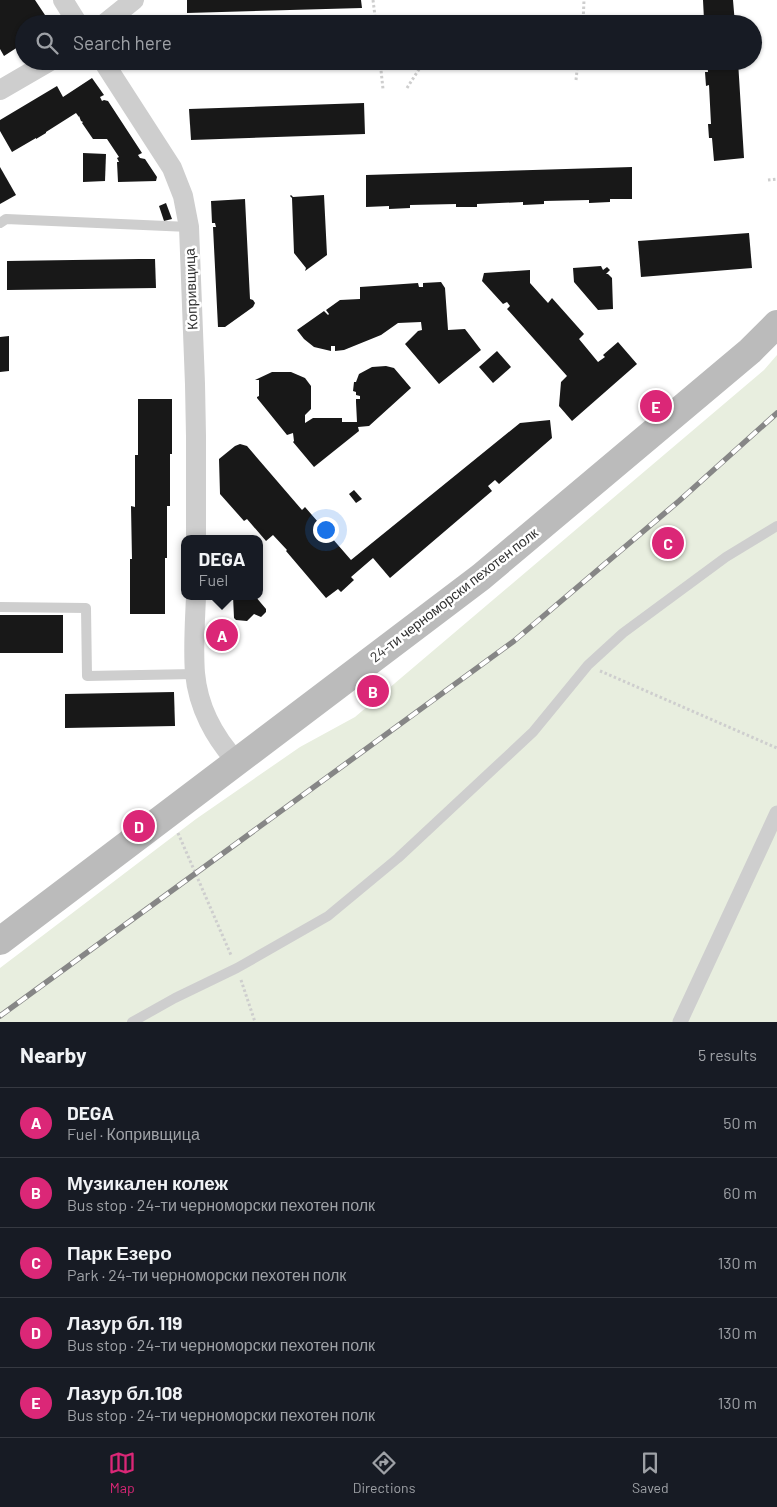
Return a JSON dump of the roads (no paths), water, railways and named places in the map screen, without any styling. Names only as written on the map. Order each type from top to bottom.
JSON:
[{"type":"main road","name":"24-ти черноморски пехотен полк","points":[[0,941],[481,577],[750,351],[777,324]]},
{"type":"street","points":[[63,0],[72,15]]},
{"type":"street","points":[[115,15],[134,0]]},
{"type":"street","points":[[0,90],[34,70]]},
{"type":"street","name":"Копривщица","points":[[109,70],[172,168],[184,196],[189,227],[196,436],[196,535]]},
{"type":"street","points":[[196,600],[195,674],[201,703],[223,747],[237,762]]},
{"type":"street","points":[[680,1022],[776,821]]},
{"type":"lane","points":[[0,223],[6,219],[189,227]]},
{"type":"lane","points":[[132,1022],[175,998],[237,968],[328,916],[398,858],[533,732],[588,666],[623,633],[726,557],[777,526]]},
{"type":"lane","points":[[0,607],[86,608],[87,676],[195,674]]},
{"type":"railway","points":[[0,1016],[514,641],[679,501],[777,413]]},
{"type":"place","name":"Лазур бл.108","points":[[656,406]]},
{"type":"place","name":"Парк Езеро","points":[[668,543]]},
{"type":"place","name":"DEGA","points":[[222,635]]},
{"type":"place","name":"Музикален колеж","points":[[373,691]]},
{"type":"place","name":"Лазур бл. 119","points":[[139,826]]}]
